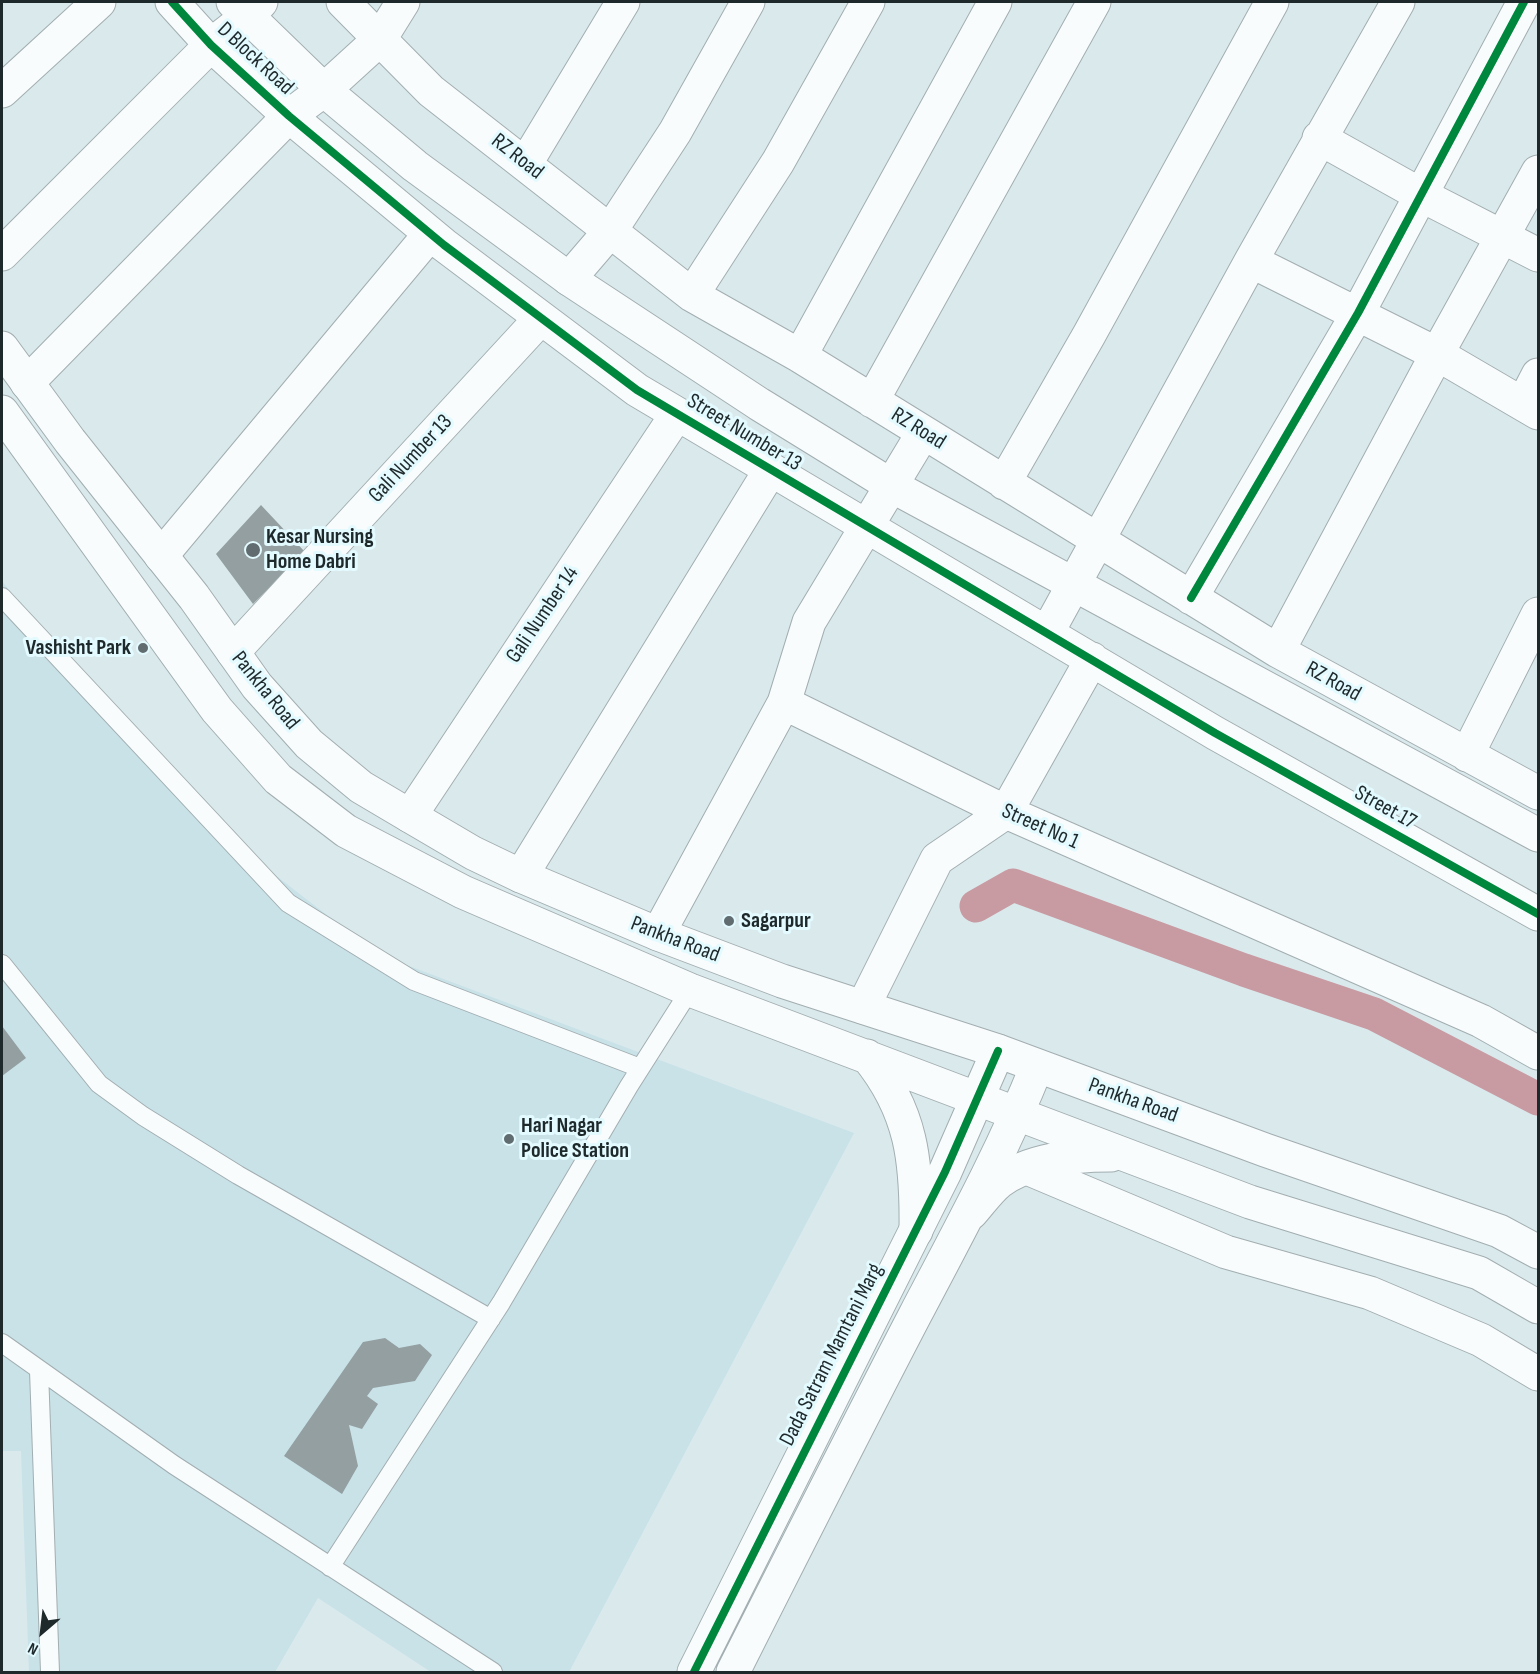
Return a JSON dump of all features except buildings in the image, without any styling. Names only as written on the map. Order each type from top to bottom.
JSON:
[{"type":"street","points":[[2,91],[99,2]]},
{"type":"street","name":"D Block Road","points":[[172,2],[211,45],[289,116]]},
{"type":"street","name":"RZ Road","points":[[343,2],[431,91],[692,295],[800,356],[1278,651],[1539,793]]},
{"type":"street","points":[[27,383],[289,116],[324,90],[380,39],[403,2]]},
{"type":"street","points":[[526,163],[623,2]]},
{"type":"street","points":[[569,279],[611,230],[675,132],[748,2]]},
{"type":"street","points":[[692,295],[778,162],[868,2]]},
{"type":"street","points":[[800,356],[995,2]]},
{"type":"street","points":[[872,401],[1094,2]]},
{"type":"street","points":[[1004,483],[1089,335],[1272,2]]},
{"type":"street","points":[[1047,633],[1319,138],[1398,2]]},
{"type":"street","points":[[1191,598],[1358,313],[1524,2]]},
{"type":"street","points":[[2,254],[247,6],[324,90],[415,166],[569,279],[759,404],[892,486],[1076,583],[1323,720],[1539,835]]},
{"type":"street","name":"Street Number 13","points":[[289,116],[430,234],[637,390],[1215,732]]},
{"type":"street","points":[[1319,138],[1421,195],[1539,255]]},
{"type":"street","points":[[1278,651],[1437,354],[1539,172]]},
{"type":"street","points":[[161,556],[430,234]]},
{"type":"street","points":[[1251,261],[1437,354],[1531,408],[1539,375]]},
{"type":"street","name":"Gali Number 13","points":[[233,652],[541,318]]},
{"type":"street","name":"Pankha Road","points":[[2,348],[258,686],[309,744],[361,787],[410,816],[473,853],[521,876],[658,934],[782,981],[998,1052],[1265,1150],[1499,1231],[1539,1252]]},
{"type":"street","name":"Gali Number 14","points":[[410,816],[677,414]]},
{"type":"street","name":"Pankha Road","points":[[7,431],[217,710],[278,779],[346,831],[452,886],[690,990],[867,1055],[979,1101],[1250,1202],[1479,1273],[1539,1307]]},
{"type":"street","points":[[658,934],[784,704],[809,622],[865,525],[892,486],[923,433]]},
{"type":"street","points":[[521,876],[771,469]]},
{"type":"street","points":[[1467,755],[1539,614]]},
{"type":"street","points":[[863,1007],[937,859],[1006,812],[1092,659]]},
{"type":"street","name":"Street No 1","points":[[784,704],[1006,812],[1481,1021],[1539,1053]]},
{"type":"street","name":"Street 17","points":[[1215,732],[1539,914]]},
{"type":"street","name":"Dada Satram Mamtani Marg","points":[[694,1672],[916,1231],[979,1101],[998,1052]]},
{"type":"street","points":[[867,1055],[887,1080],[898,1101],[908,1131],[914,1160],[916,1231]]},
{"type":"street","points":[[733,1672],[915,1314],[970,1213],[1037,1066]]},
{"type":"street","points":[[970,1213],[997,1184],[1027,1168],[1065,1158],[1122,1154]]},
{"type":"street","points":[[1027,1168],[1226,1252],[1370,1293],[1481,1340],[1539,1374]]},
{"type":"lane","points":[[2,597],[288,903],[414,981],[640,1068]]},
{"type":"lane","points":[[2,964],[99,1084],[143,1116],[238,1175],[491,1318]]},
{"type":"lane","points":[[330,1567],[491,1318],[640,1068],[690,990]]},
{"type":"lane","points":[[2,1343],[174,1465],[493,1672]]},
{"type":"lane","points":[[39,1371],[50,1672]]},
{"type":"shaded area","points":[[2,581],[90,692],[225,836],[377,954],[854,1133],[569,1672],[431,1672],[318,1598],[275,1672],[29,1672],[21,1451],[2,1451]]},
{"type":"waterway","points":[[976,906],[1013,885],[1244,970],[1374,1014],[1538,1099]]},
{"type":"cycle path","points":[[172,2],[211,45],[289,116],[444,245],[637,390],[1215,733],[1538,914]]},
{"type":"cycle path","points":[[1191,598],[1358,313],[1524,2]]},
{"type":"cycle path","points":[[694,1672],[945,1172],[998,1051]]},
{"type":"place","name":"Kesar Nursing Home Dabri","points":[[253,550]]},
{"type":"place","name":"Vashisht Park","points":[[143,648]]},
{"type":"place","name":"Sagarpur","points":[[729,921]]},
{"type":"place","name":"Hari Nagar Police Station","points":[[509,1139]]}]
